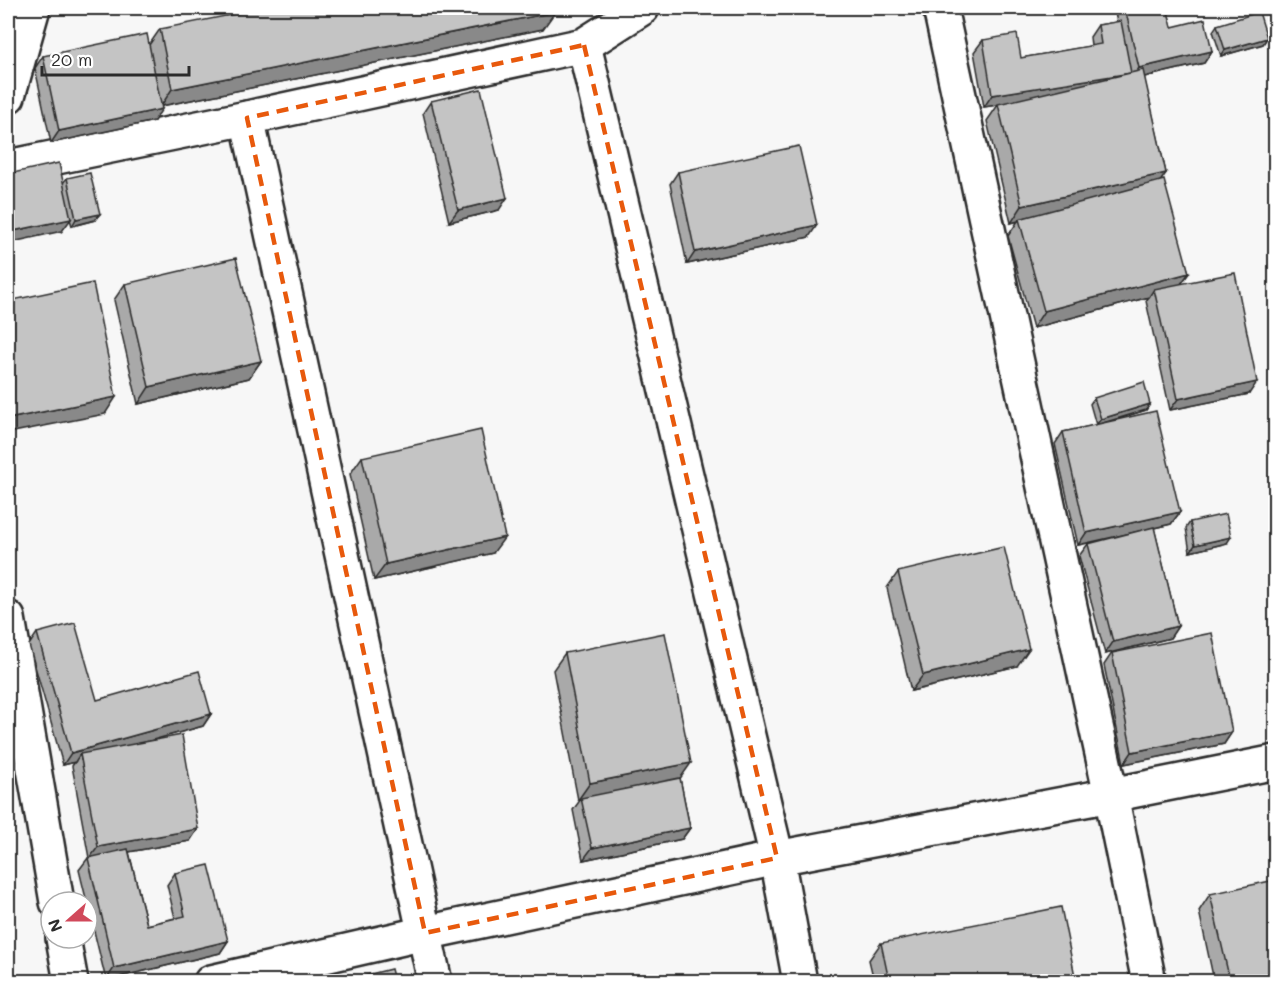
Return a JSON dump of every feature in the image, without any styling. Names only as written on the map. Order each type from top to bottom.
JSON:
[{"type":"street","points":[[8,96],[33,8]]},
{"type":"street","points":[[8,167],[584,45],[642,8]]},
{"type":"street","points":[[940,8],[1111,795],[1149,981]]},
{"type":"street","points":[[584,45],[777,858],[800,981]]},
{"type":"street","points":[[248,118],[435,981]]},
{"type":"street","points":[[8,618],[55,890]]},
{"type":"street","points":[[211,981],[777,858],[1275,762]]},
{"type":"street","points":[[65,950],[71,981]]},
{"type":"highlighted area","points":[[584,45],[777,858],[425,933],[247,118]]},
{"type":"building","points":[[266,8],[554,8],[555,12],[172,89],[160,29]]},
{"type":"building","points":[[1125,8],[1167,8],[1172,27],[1205,19],[1212,51],[1139,68]]},
{"type":"building","points":[[1259,12],[1267,38],[1225,50],[1217,25]]},
{"type":"building","points":[[1121,21],[1131,73],[992,95],[983,40],[1017,34],[1021,58],[1101,44],[1098,25]]},
{"type":"building","points":[[147,34],[162,109],[59,131],[43,56]]},
{"type":"building","points":[[1143,70],[1166,173],[1022,206],[998,104]]},
{"type":"building","points":[[481,89],[507,198],[458,210],[431,101]]},
{"type":"building","points":[[799,146],[817,225],[695,252],[678,172]]},
{"type":"building","points":[[59,163],[71,219],[8,232],[8,174]]},
{"type":"building","points":[[90,173],[100,214],[76,219],[67,178]]},
{"type":"building","points":[[1164,180],[1189,273],[1044,311],[1019,219]]},
{"type":"building","points":[[236,258],[261,361],[149,387],[125,284]]},
{"type":"building","points":[[1235,273],[1257,382],[1178,399],[1154,289]]},
{"type":"building","points":[[93,283],[116,397],[8,419],[8,301]]},
{"type":"building","points":[[1144,382],[1150,404],[1101,419],[1094,398]]},
{"type":"building","points":[[1156,411],[1180,512],[1086,533],[1063,432]]},
{"type":"building","points":[[481,430],[505,537],[386,564],[362,457]]},
{"type":"building","points":[[1226,514],[1231,537],[1195,545],[1190,522]]},
{"type":"building","points":[[1154,527],[1178,626],[1113,642],[1088,544]]},
{"type":"building","points":[[1004,547],[1029,649],[923,675],[898,572]]},
{"type":"building","points":[[75,623],[97,700],[199,671],[211,714],[71,753],[37,633]]},
{"type":"building","points":[[665,633],[691,763],[590,783],[565,653]]},
{"type":"building","points":[[1212,633],[1232,732],[1132,752],[1112,653]]},
{"type":"building","points":[[182,735],[198,829],[98,847],[80,754]]},
{"type":"building","points":[[680,778],[690,828],[592,848],[581,798]]},
{"type":"building","points":[[128,849],[147,925],[185,916],[175,873],[209,865],[228,941],[114,968],[99,905],[99,890],[96,890],[88,858]]},
{"type":"building","points":[[1275,880],[1275,981],[1230,981],[1210,894]]},
{"type":"building","points":[[1061,907],[1076,981],[889,981],[881,943]]},
{"type":"building","points":[[391,969],[394,981],[343,981]]}]
